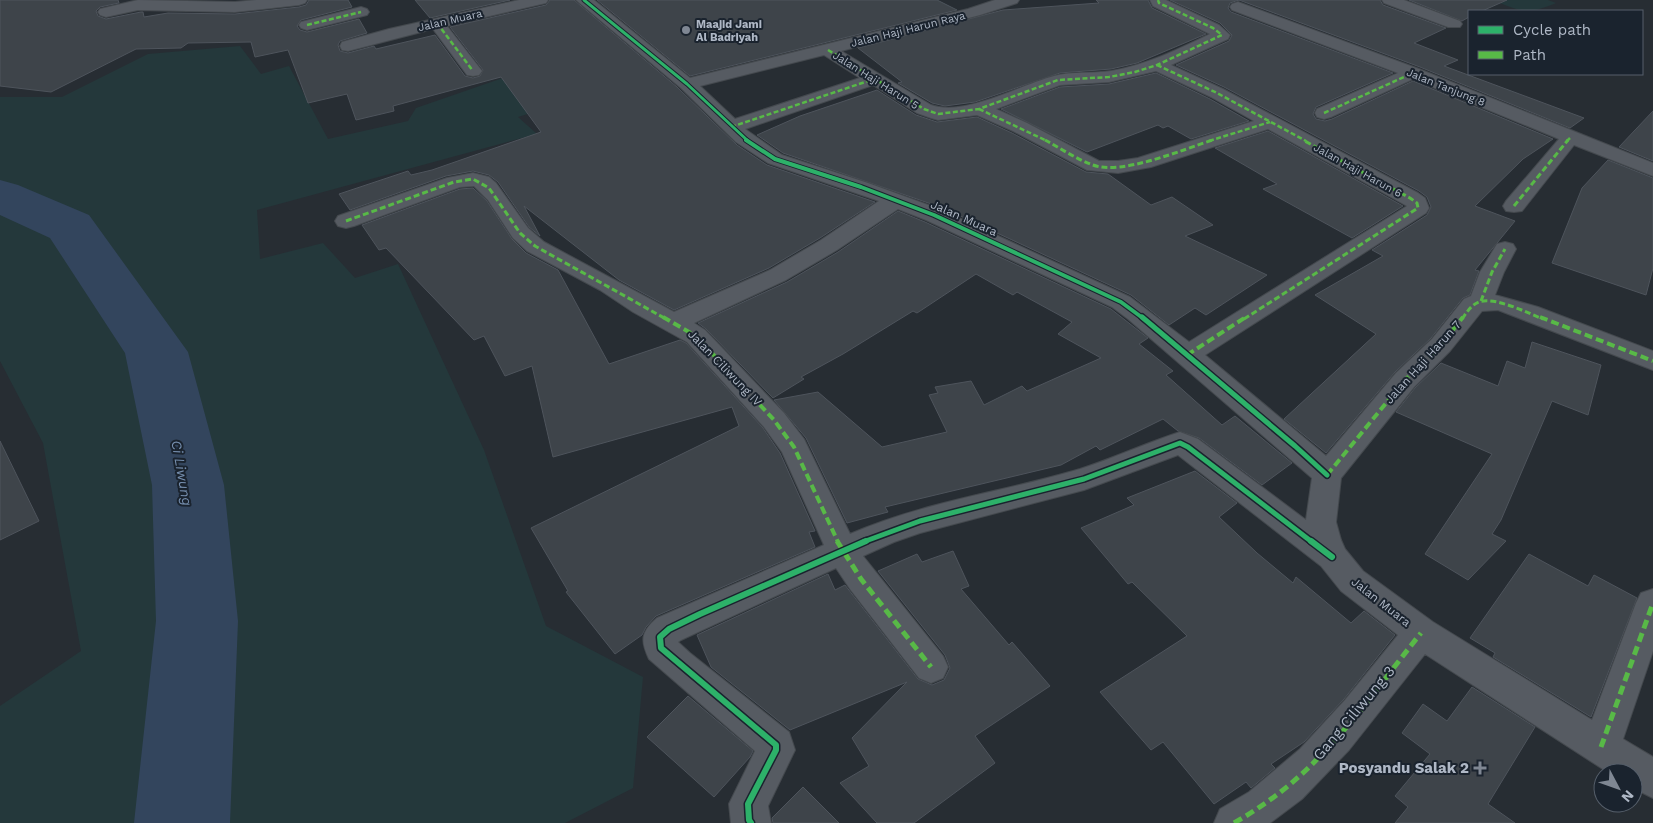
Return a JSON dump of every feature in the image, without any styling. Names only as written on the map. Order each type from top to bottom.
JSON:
[{"type":"street","points":[[106,12],[138,5],[235,6],[299,0]]},
{"type":"street","name":"Jalan Muara","points":[[584,0],[687,84],[743,138],[775,159],[896,200],[1002,245],[1121,302],[1142,316],[1310,458],[1327,475],[1321,522],[1325,540],[1332,557],[1352,581],[1421,633],[1653,779]]},
{"type":"street","name":"Jalan Haji Harun Raya","points":[[687,84],[828,50],[974,12],[1011,0]]},
{"type":"street","name":"Jalan Haji Harun 5","points":[[828,50],[924,110],[938,114],[979,109],[1058,80],[1109,77],[1157,65],[1222,35],[1213,28],[1159,3],[1158,0]]},
{"type":"street","points":[[1390,0],[1454,24]]},
{"type":"street","name":"Jalan Muara","points":[[348,46],[389,34],[529,1]]},
{"type":"street","points":[[307,25],[356,6],[389,34]]},
{"type":"street","name":"Jalan Tanjung 8","points":[[1238,7],[1413,73],[1653,170]]},
{"type":"street","points":[[438,23],[473,71]]},
{"type":"street","name":"Jalan Haji Harun 6","points":[[1157,65],[1270,122],[1410,198],[1417,203],[1418,208],[1187,355]]},
{"type":"street","points":[[1324,113],[1413,73]]},
{"type":"street","points":[[731,127],[874,79]]},
{"type":"street","points":[[979,109],[1020,127],[1094,166],[1103,168],[1120,167],[1157,158],[1270,122]]},
{"type":"street","points":[[1514,206],[1570,138]]},
{"type":"street","name":"Jalan Ciliwung IV","points":[[346,220],[454,182],[470,178],[479,180],[488,185],[515,226],[527,240],[551,256],[601,281],[655,314],[674,322],[696,336],[774,420],[794,448],[842,551],[861,579],[931,667]]},
{"type":"street","points":[[674,322],[778,275],[829,245],[896,200]]},
{"type":"street","points":[[1504,249],[1492,272],[1481,301],[1501,303],[1653,361]]},
{"type":"street","name":"Jalan Haji Harun 7","points":[[1327,475],[1405,380],[1441,345],[1472,305],[1481,301]]},
{"type":"street","points":[[751,823],[749,820],[748,804],[776,750],[776,745],[661,648],[660,637],[669,629],[700,614],[883,533],[920,521],[1084,479],[1180,443],[1188,447],[1332,557]]},
{"type":"street","points":[[1601,747],[1653,603]]},
{"type":"street","name":"Gang Ciliwung 3","points":[[1234,823],[1277,795],[1320,756],[1421,633]]},
{"type":"green space","points":[[1492,0],[1548,0],[1556,3],[1537,10],[1510,7]]},
{"type":"green space","points":[[240,46],[261,74],[289,66],[328,139],[408,121],[416,108],[517,73],[547,108],[518,117],[537,134],[257,210],[260,259],[323,243],[355,278],[398,264],[484,450],[546,626],[643,677],[633,788],[565,823],[0,823],[0,706],[81,651],[43,443],[0,361],[0,97],[62,97],[148,54]]},
{"type":"building","points":[[0,0],[118,0],[119,3],[100,7],[96,11],[98,16],[106,19],[141,12],[143,12],[144,17],[168,13],[235,14],[299,7],[306,5],[309,0],[348,0],[352,7],[301,20],[297,26],[300,30],[307,32],[359,19],[367,33],[340,41],[338,45],[340,51],[348,53],[374,46],[376,49],[435,35],[465,76],[473,78],[480,76],[483,70],[450,27],[546,5],[550,0],[574,0],[677,87],[737,145],[767,165],[875,202],[769,268],[674,310],[619,280],[524,206],[540,236],[529,227],[498,182],[489,175],[473,171],[446,176],[350,210],[339,194],[408,171],[411,175],[432,170],[541,132],[501,77],[393,106],[394,111],[356,120],[347,94],[308,103],[288,50],[255,57],[251,42],[188,43],[181,48],[136,49],[51,92],[0,86]]},
{"type":"building","points":[[415,0],[510,0],[430,18]]},
{"type":"building","points":[[597,0],[937,0],[957,10],[690,76]]},
{"type":"building","points":[[1096,0],[1148,0],[1152,8],[1206,34],[1137,63],[1111,69],[1060,73],[975,102],[945,106],[932,103],[898,83],[902,82],[858,48],[1003,10],[1099,3]]},
{"type":"building","points":[[1170,0],[1239,0],[1230,3],[1228,8],[1231,12],[1393,73],[1316,107],[1313,114],[1316,119],[1325,121],[1332,119],[1413,81],[1553,139],[1523,159],[1475,206],[1515,221],[1475,270],[1479,271],[1470,295],[1463,298],[1431,338],[1395,372],[1326,453],[1284,419],[1376,334],[1315,295],[1383,256],[1372,250],[1427,215],[1431,207],[1427,197],[1419,191],[1224,87],[1176,65],[1229,41],[1232,35],[1220,23]]},
{"type":"building","points":[[1239,0],[1380,0],[1383,5],[1446,28],[1414,43],[1458,60],[1444,66],[1584,118],[1570,128],[1420,67]]},
{"type":"building","points":[[1409,0],[1507,0],[1484,10],[1468,10],[1468,18],[1462,21]]},
{"type":"building","points":[[1156,73],[1210,99],[1249,121],[1191,139],[1168,126],[1163,128],[1158,125],[1087,152],[1001,109],[1060,87],[1109,84]]},
{"type":"building","points":[[877,90],[916,115],[937,122],[977,117],[1086,172],[1108,174],[1151,205],[1172,197],[1213,225],[1185,236],[1267,275],[1206,315],[1195,308],[1169,325],[1131,295],[943,208],[783,153],[757,135],[800,116]]},
{"type":"building","points":[[1653,111],[1653,161],[1619,147]]},
{"type":"building","points":[[1268,131],[1403,206],[1352,238],[1263,189],[1277,184],[1215,148]]},
{"type":"building","points":[[1608,160],[1653,178],[1653,268],[1646,295],[1552,263],[1582,188]]},
{"type":"building","points":[[473,188],[487,201],[512,239],[526,253],[558,270],[609,364],[680,340],[686,343],[763,428],[780,453],[815,531],[809,532],[815,547],[656,616],[646,627],[642,635],[615,654],[566,592],[568,591],[531,528],[739,426],[732,407],[553,457],[532,366],[505,376],[484,336],[474,340],[386,248],[379,250],[362,225],[460,189]]},
{"type":"building","points":[[898,211],[1111,309],[1148,338],[1139,344],[1173,371],[1166,375],[1222,425],[1235,416],[1292,463],[1262,485],[1199,438],[1178,431],[1163,419],[1100,450],[1096,446],[1061,465],[885,507],[888,512],[847,523],[806,438],[774,400],[818,392],[882,447],[947,432],[929,395],[938,393],[935,387],[971,381],[984,405],[1022,386],[1027,391],[1101,358],[1058,334],[1072,322],[1017,292],[1013,295],[976,274],[917,313],[913,311],[843,354],[801,377],[804,379],[773,398],[698,323],[787,282],[838,252]]},
{"type":"building","points":[[1532,342],[1601,365],[1588,415],[1552,401],[1501,520],[1492,534],[1506,541],[1468,580],[1425,554],[1492,454],[1396,412],[1415,388],[1441,363],[1498,386],[1507,361],[1525,368]]},
{"type":"building","points":[[0,441],[39,521],[0,540]]},
{"type":"building","points":[[1195,471],[1237,503],[1219,517],[1257,553],[1293,583],[1296,577],[1351,623],[1364,611],[1395,635],[1344,699],[1304,742],[1271,764],[1275,768],[1251,788],[1246,782],[1214,804],[1163,742],[1151,750],[1100,692],[1187,636],[1132,582],[1128,584],[1081,528],[1134,505],[1127,498]]},
{"type":"building","points":[[953,551],[969,586],[961,589],[1009,645],[1012,642],[1050,686],[975,736],[995,763],[914,823],[877,823],[840,783],[869,766],[852,738],[907,682],[790,730],[711,667],[697,635],[828,574],[835,590],[845,585],[918,679],[932,685],[944,680],[950,668],[945,655],[878,571],[917,554],[922,562]]},
{"type":"building","points":[[1529,554],[1588,586],[1594,575],[1637,598],[1591,717],[1493,657],[1495,653],[1470,638]]},
{"type":"building","points":[[1472,687],[1535,727],[1488,804],[1515,823],[1395,823],[1408,807],[1395,796],[1430,754],[1402,733],[1423,704],[1447,721]]},
{"type":"building","points":[[688,696],[753,751],[750,757],[714,797],[647,737]]},
{"type":"building","points":[[803,787],[839,823],[773,823],[772,818]]},
{"type":"waterway","name":"Ci Liwung","points":[[0,196],[70,227],[156,352],[188,485],[197,621],[182,823]]},
{"type":"marked path","points":[[828,50],[924,109],[938,114],[979,109],[1058,80],[1109,77],[1135,72],[1157,65],[1222,35],[1213,28],[1159,3],[1158,0]]},
{"type":"marked path","points":[[307,25],[361,12]]},
{"type":"marked path","points":[[437,23],[473,71]]},
{"type":"marked path","points":[[1157,65],[1217,93],[1410,198],[1417,203],[1418,208],[1187,355]]},
{"type":"marked path","points":[[1324,113],[1413,73]]},
{"type":"marked path","points":[[731,127],[874,79]]},
{"type":"marked path","points":[[979,109],[1020,127],[1094,166],[1106,168],[1143,162],[1270,122]]},
{"type":"marked path","points":[[1514,206],[1570,138]]},
{"type":"marked path","points":[[346,221],[454,182],[473,179],[489,188],[520,233],[535,246],[608,285],[656,314],[682,326],[696,336],[774,420],[794,447],[842,551],[861,579],[931,667]]},
{"type":"marked path","points":[[1481,301],[1492,272],[1505,249]]},
{"type":"marked path","points":[[1327,475],[1405,380],[1441,345],[1473,305],[1481,301],[1501,303],[1653,361]]},
{"type":"marked path","points":[[1601,747],[1653,603]]},
{"type":"marked path","points":[[1234,823],[1262,806],[1289,785],[1313,762],[1358,712],[1421,633]]},
{"type":"cycle path","points":[[584,0],[687,84],[743,138],[775,159],[861,187],[934,215],[1121,302],[1167,337],[1327,475]]},
{"type":"cycle path","points":[[751,823],[749,820],[748,804],[776,750],[776,745],[661,648],[660,637],[669,629],[700,614],[883,533],[920,521],[1084,479],[1180,443],[1188,447],[1332,557]]},
{"type":"place","name":"Maajid Jami Al Badriyah","points":[[686,30]]},
{"type":"place","name":"Posyandu Salak 2","points":[[1480,768]]}]
